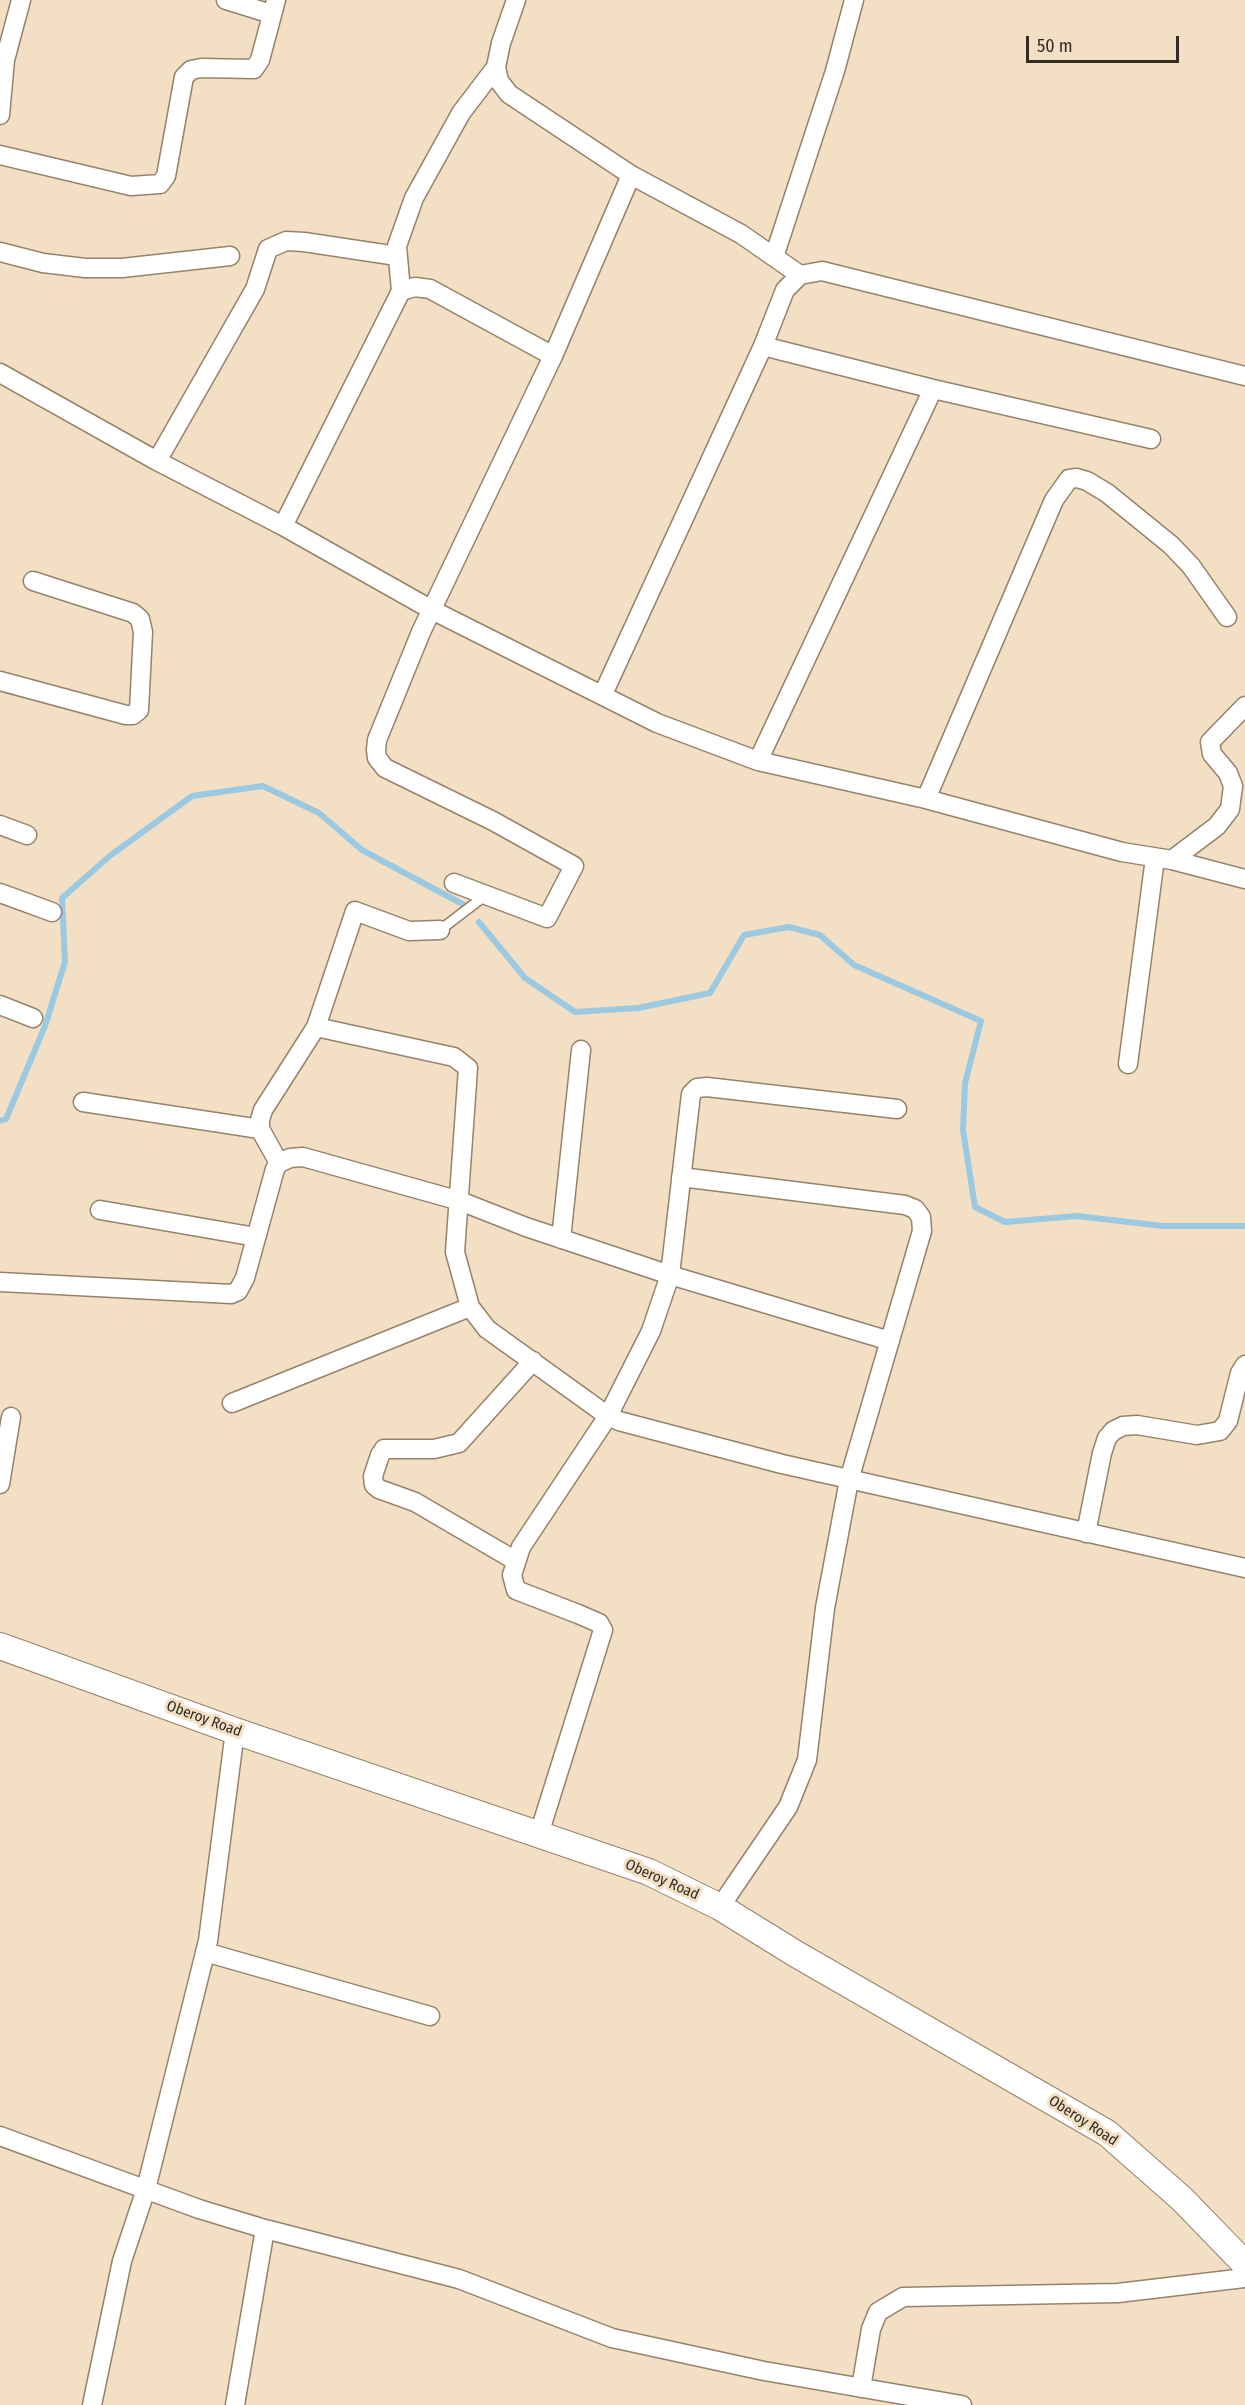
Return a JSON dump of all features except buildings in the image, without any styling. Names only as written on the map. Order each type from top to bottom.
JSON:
[{"type":"street","points":[[0,115],[5,60],[21,0]]},
{"type":"street","points":[[0,155],[131,186],[160,184],[166,176],[184,77],[191,70],[201,68],[254,69],[260,60],[273,7],[226,0]]},
{"type":"street","points":[[516,0],[501,43],[496,67],[499,81],[509,94],[631,175],[741,234],[800,274]]},
{"type":"street","points":[[774,257],[835,71],[854,0]]},
{"type":"street","points":[[283,526],[401,291],[397,246],[414,198],[436,154],[461,113],[496,67]]},
{"type":"street","points":[[454,883],[547,918],[574,866],[493,821],[385,768],[377,758],[377,740],[432,610],[553,356],[631,175]]},
{"type":"street","points":[[157,460],[255,289],[268,249],[286,241],[339,246],[397,256]]},
{"type":"street","points":[[0,252],[43,263],[86,268],[122,268],[230,256]]},
{"type":"street","points":[[603,693],[763,346],[785,290],[800,274],[822,271],[1245,376]]},
{"type":"street","points":[[401,291],[415,287],[430,289],[553,356]]},
{"type":"street","points":[[763,346],[933,389],[1151,439]]},
{"type":"street","points":[[0,373],[157,460],[283,526],[432,610],[603,693],[657,723],[758,761],[926,799],[1122,852],[1163,859],[1245,879]]},
{"type":"street","points":[[758,761],[933,389]]},
{"type":"street","points":[[926,799],[1054,500],[1069,479],[1077,478],[1087,481],[1107,493],[1171,545],[1191,566],[1227,616]]},
{"type":"street","points":[[0,681],[126,715],[133,715],[139,710],[144,632],[140,619],[133,614],[33,581]]},
{"type":"street","points":[[1128,1064],[1163,859],[1217,826],[1230,809],[1233,786],[1228,772],[1212,754],[1210,742],[1245,706]]},
{"type":"street","points":[[0,825],[27,835]]},
{"type":"street","points":[[0,893],[52,912]]},
{"type":"street","points":[[279,1163],[260,1129],[263,1110],[316,1027],[355,911],[409,931],[440,930]]},
{"type":"street","points":[[0,1005],[33,1018]]},
{"type":"street","points":[[316,1027],[454,1057],[468,1068],[455,1252],[470,1307],[487,1329],[608,1416],[650,1430],[849,1480],[1245,1568]]},
{"type":"street","points":[[561,1239],[581,1050]]},
{"type":"street","points":[[539,1834],[603,1630],[598,1623],[516,1590],[512,1575],[521,1547],[608,1416],[651,1331],[670,1275],[691,1094],[697,1088],[707,1087],[897,1110]]},
{"type":"street","points":[[83,1102],[260,1129]]},
{"type":"street","points":[[0,1282],[231,1294],[238,1291],[245,1278],[275,1169],[279,1163],[290,1158],[303,1157],[460,1201],[561,1239],[670,1275],[890,1341]]},
{"type":"street","points":[[681,1177],[905,1205],[915,1209],[921,1217],[922,1231],[849,1480],[825,1608],[804,1768],[788,1807],[720,1907]]},
{"type":"street","points":[[99,1210],[256,1237]]},
{"type":"street","points":[[232,1402],[470,1307]]},
{"type":"street","points":[[516,1561],[415,1502],[379,1489],[374,1485],[373,1476],[384,1449],[434,1449],[459,1443],[533,1361]]},
{"type":"street","points":[[1086,1533],[1102,1453],[1107,1438],[1113,1431],[1122,1426],[1137,1425],[1197,1435],[1220,1431],[1228,1422],[1240,1372],[1245,1365]]},
{"type":"street","points":[[0,1484],[11,1417]]},
{"type":"street","name":"Oberoy Road","points":[[0,1646],[235,1731],[649,1872],[720,1907],[807,1960],[1107,2133],[1182,2199],[1245,2264]]},
{"type":"street","points":[[92,2405],[122,2260],[146,2189],[205,1952],[235,1731]]},
{"type":"street","points":[[205,1952],[430,2016]]},
{"type":"street","points":[[0,2136],[265,2229],[459,2279],[575,2326],[621,2341],[752,2369],[962,2405]]},
{"type":"street","points":[[235,2405],[265,2229]]},
{"type":"street","points":[[861,2388],[871,2329],[878,2312],[903,2297],[1118,2293],[1245,2278]]},
{"type":"lane","points":[[440,930],[487,895]]},
{"type":"waterway","points":[[0,1121],[6,1119],[45,1026],[65,962],[62,898],[111,855],[192,796],[263,786],[319,813],[362,850],[466,906]]},
{"type":"waterway","points":[[479,922],[525,978],[575,1012],[638,1008],[710,993],[744,935],[789,927],[820,935],[854,965],[981,1021],[965,1083],[963,1130],[975,1207],[1005,1222],[1077,1216],[1163,1226],[1245,1226]]}]
